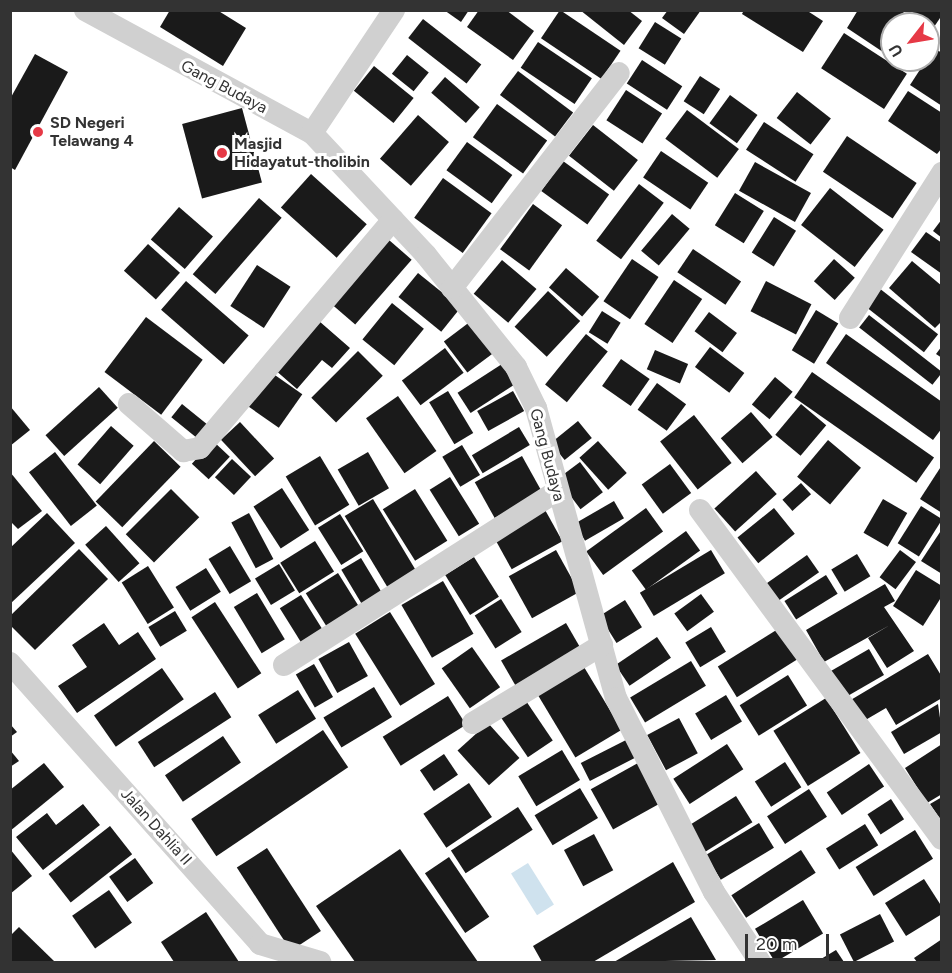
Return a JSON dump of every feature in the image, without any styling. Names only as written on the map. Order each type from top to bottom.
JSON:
[{"type":"street","name":"Gang Budaya","points":[[85,10],[312,133],[393,220],[516,367],[536,408],[557,491],[616,698],[714,892],[760,963]]},
{"type":"street","points":[[312,133],[394,10]]},
{"type":"street","points":[[452,288],[619,73]]},
{"type":"street","points":[[850,318],[942,173]]},
{"type":"street","points":[[129,404],[183,451],[200,448],[393,220]]},
{"type":"street","points":[[284,665],[557,491]]},
{"type":"street","points":[[700,510],[942,839]]},
{"type":"street","points":[[473,723],[602,645]]},
{"type":"street","name":"Jalan Dahlia II","points":[[10,663],[260,944],[320,963]]},
{"type":"water","points":[[528,863],[554,905],[537,915],[511,874]]},
{"type":"building","points":[[170,10],[217,10],[246,28],[223,66],[160,27]]},
{"type":"building","points":[[444,10],[469,10],[461,22]]},
{"type":"building","points":[[479,10],[506,10],[534,31],[513,60],[467,27]]},
{"type":"building","points":[[560,10],[621,51],[602,79],[541,38]]},
{"type":"building","points":[[580,10],[628,10],[642,21],[624,45]]},
{"type":"building","points":[[668,10],[701,10],[684,34],[662,18]]},
{"type":"building","points":[[744,10],[806,10],[823,21],[803,52],[742,14]]},
{"type":"building","points":[[858,10],[900,10],[903,12],[880,12],[880,50],[847,28]]},
{"type":"building","points":[[909,10],[942,10],[942,15],[940,18],[940,12],[912,12]]},
{"type":"building","points":[[423,19],[481,65],[467,83],[408,38]]},
{"type":"building","points":[[655,22],[681,38],[665,65],[639,48]]},
{"type":"building","points":[[844,33],[880,56],[880,72],[907,74],[884,109],[821,68]]},
{"type":"building","points":[[538,42],[592,78],[575,104],[521,68]]},
{"type":"building","points":[[940,52],[942,53],[942,106],[910,85],[918,72],[940,72]]},
{"type":"building","points":[[35,54],[68,72],[15,170],[10,167],[10,99]]},
{"type":"building","points":[[407,55],[429,73],[414,91],[392,74]]},
{"type":"building","points":[[642,60],[682,86],[667,110],[627,83]]},
{"type":"building","points":[[374,66],[414,98],[393,123],[354,91]]},
{"type":"building","points":[[518,71],[573,113],[555,136],[500,95]]},
{"type":"building","points":[[700,76],[720,89],[704,114],[684,101]]},
{"type":"building","points":[[445,77],[480,107],[466,123],[431,93]]},
{"type":"building","points":[[626,90],[662,113],[642,144],[606,120]]},
{"type":"building","points":[[908,91],[942,113],[942,148],[937,154],[888,121]]},
{"type":"building","points":[[797,92],[831,118],[811,144],[777,118]]},
{"type":"building","points":[[730,95],[758,115],[737,143],[709,123]]},
{"type":"building","points":[[497,104],[547,140],[523,174],[473,137]]},
{"type":"building","name":"Masjid Hidayatut-tholibin","points":[[242,108],[262,182],[202,198],[182,124]]},
{"type":"building","points":[[687,110],[739,149],[717,178],[665,139]]},
{"type":"building","points":[[418,115],[449,142],[411,186],[380,159]]},
{"type":"building","points":[[764,122],[813,154],[796,182],[746,150]]},
{"type":"building","points":[[593,125],[638,160],[614,191],[569,156]]},
{"type":"building","points":[[847,136],[917,183],[893,219],[823,172]]},
{"type":"building","points":[[467,142],[512,175],[492,203],[446,170]]},
{"type":"building","points":[[661,151],[708,183],[690,209],[643,178]]},
{"type":"building","points":[[563,161],[609,195],[587,224],[541,191]]},
{"type":"building","points":[[755,162],[811,193],[795,222],[739,191]]},
{"type":"building","points":[[311,174],[367,224],[337,258],[281,207]]},
{"type":"building","points":[[443,178],[492,213],[463,253],[414,218]]},
{"type":"building","points":[[639,184],[664,203],[621,259],[596,241]]},
{"type":"building","points":[[830,188],[884,230],[855,267],[801,225]]},
{"type":"building","points":[[735,193],[764,211],[744,243],[715,225]]},
{"type":"building","points":[[259,198],[282,218],[215,294],[193,274]]},
{"type":"building","points":[[533,204],[562,225],[529,270],[500,249]]},
{"type":"building","points":[[179,207],[213,237],[185,269],[151,239]]},
{"type":"building","points":[[672,214],[690,229],[659,266],[641,251]]},
{"type":"building","points":[[774,217],[796,231],[774,266],[752,253]]},
{"type":"building","points":[[942,219],[942,238],[933,231]]},
{"type":"building","points":[[926,232],[942,243],[942,274],[911,252]]},
{"type":"building","points":[[389,240],[412,260],[355,325],[333,305]]},
{"type":"building","points":[[148,244],[180,273],[156,300],[124,271]]},
{"type":"building","points":[[693,249],[741,281],[725,305],[677,272]]},
{"type":"building","points":[[632,259],[659,277],[630,319],[603,301]]},
{"type":"building","points":[[834,259],[855,278],[835,300],[814,281]]},
{"type":"building","points":[[502,260],[536,289],[508,323],[474,294]]},
{"type":"building","points":[[912,261],[942,286],[942,321],[935,328],[889,288]]},
{"type":"building","points":[[257,265],[291,287],[264,328],[230,306]]},
{"type":"building","points":[[566,268],[599,297],[582,316],[549,288]]},
{"type":"building","points":[[418,273],[461,308],[441,332],[398,297]]},
{"type":"building","points":[[674,280],[702,299],[673,343],[644,324]]},
{"type":"building","points":[[186,281],[249,335],[224,364],[161,310]]},
{"type":"building","points":[[766,281],[811,304],[796,334],[751,311]]},
{"type":"building","points":[[879,288],[938,334],[924,352],[865,306]]},
{"type":"building","points":[[548,291],[580,321],[547,357],[515,327]]},
{"type":"building","points":[[392,303],[424,329],[394,365],[362,340]]},
{"type":"building","points":[[816,310],[838,323],[814,364],[792,350]]},
{"type":"building","points":[[602,311],[621,323],[607,344],[589,332]]},
{"type":"building","points":[[709,312],[737,333],[723,352],[695,331]]},
{"type":"building","points":[[869,315],[942,372],[932,385],[859,328]]},
{"type":"building","points":[[146,317],[203,360],[161,415],[104,372]]},
{"type":"building","points":[[319,321],[350,348],[332,368],[322,360],[297,389],[274,369]]},
{"type":"building","points":[[471,321],[494,352],[467,373],[444,341]]},
{"type":"building","points":[[586,334],[608,352],[567,402],[545,385]]},
{"type":"building","points":[[846,334],[942,402],[942,428],[933,440],[826,363]]},
{"type":"building","points":[[942,346],[942,358],[936,354]]},
{"type":"building","points":[[710,347],[744,373],[729,393],[695,367]]},
{"type":"building","points":[[445,348],[464,373],[421,405],[402,380]]},
{"type":"building","points":[[655,350],[688,364],[680,383],[647,369]]},
{"type":"building","points":[[358,351],[383,376],[336,422],[311,398]]},
{"type":"building","points":[[621,359],[650,379],[631,406],[602,386]]},
{"type":"building","points":[[502,364],[515,384],[471,413],[458,393]]},
{"type":"building","points":[[812,372],[934,457],[916,483],[794,397]]},
{"type":"building","points":[[272,373],[302,394],[279,428],[248,407]]},
{"type":"building","points":[[775,377],[793,392],[769,419],[752,405]]},
{"type":"building","points":[[657,383],[686,404],[667,431],[638,410]]},
{"type":"building","points":[[99,387],[118,408],[64,456],[45,435]]},
{"type":"building","points":[[448,391],[473,433],[454,444],[429,402]]},
{"type":"building","points":[[513,391],[524,411],[488,431],[477,411]]},
{"type":"building","points":[[398,396],[436,451],[404,473],[366,418]]},
{"type":"building","points":[[182,404],[209,426],[199,439],[171,417]]},
{"type":"building","points":[[801,404],[826,425],[801,456],[775,435]]},
{"type":"building","points":[[10,406],[30,430],[10,446]]},
{"type":"building","points":[[751,412],[773,437],[742,463],[721,438]]},
{"type":"building","points":[[694,415],[732,463],[698,490],[660,441]]},
{"type":"building","points":[[578,421],[592,438],[565,460],[551,443]]},
{"type":"building","points":[[240,422],[274,459],[255,476],[221,440]]},
{"type":"building","points":[[111,426],[134,446],[100,484],[78,464]]},
{"type":"building","points":[[519,427],[530,445],[483,473],[472,455]]},
{"type":"building","points":[[828,440],[861,468],[830,504],[797,477]]},
{"type":"building","points":[[154,441],[181,467],[122,527],[96,501]]},
{"type":"building","points":[[213,441],[230,457],[209,479],[192,464]]},
{"type":"building","points":[[598,441],[627,473],[608,490],[579,458]]},
{"type":"building","points":[[462,445],[480,475],[460,487],[442,457]]},
{"type":"building","points":[[55,452],[97,506],[71,526],[29,472]]},
{"type":"building","points":[[368,452],[389,488],[359,506],[338,470]]},
{"type":"building","points":[[320,456],[349,505],[315,525],[286,477]]},
{"type":"building","points":[[522,456],[542,492],[495,518],[475,482]]},
{"type":"building","points":[[232,459],[251,477],[234,495],[215,477]]},
{"type":"building","points":[[580,462],[603,492],[581,509],[558,479]]},
{"type":"building","points":[[670,464],[691,493],[663,514],[642,485]]},
{"type":"building","points":[[942,465],[942,513],[920,499]]},
{"type":"building","points":[[756,471],[777,494],[735,532],[714,508]]},
{"type":"building","points":[[10,472],[42,511],[18,529],[10,521]]},
{"type":"building","points":[[450,477],[479,524],[459,536],[430,490]]},
{"type":"building","points":[[801,483],[811,494],[792,511],[782,500]]},
{"type":"building","points":[[282,488],[309,530],[281,548],[253,507]]},
{"type":"building","points":[[171,489],[199,517],[154,563],[126,534]]},
{"type":"building","points":[[415,489],[447,541],[415,561],[383,509]]},
{"type":"building","points":[[373,499],[417,573],[389,590],[345,516]]},
{"type":"building","points":[[883,499],[907,513],[888,547],[864,533]]},
{"type":"building","points":[[614,501],[624,518],[585,541],[575,524]]},
{"type":"building","points":[[921,506],[942,520],[919,557],[898,543]]},
{"type":"building","points":[[544,508],[562,541],[512,569],[493,536]]},
{"type":"building","points":[[646,508],[663,531],[603,575],[586,551]]},
{"type":"building","points":[[774,508],[795,534],[758,563],[737,538]]},
{"type":"building","points":[[47,513],[75,543],[10,604],[10,548]]},
{"type":"building","points":[[249,513],[273,559],[256,568],[231,522]]},
{"type":"building","points":[[340,514],[363,551],[341,565],[318,528]]},
{"type":"building","points":[[106,526],[139,563],[119,582],[85,545]]},
{"type":"building","points":[[942,529],[942,574],[921,561]]},
{"type":"building","points":[[686,531],[700,550],[646,590],[632,570]]},
{"type":"building","points":[[315,541],[334,572],[299,593],[280,563]]},
{"type":"building","points":[[230,546],[251,581],[230,594],[209,559]]},
{"type":"building","points":[[79,549],[108,579],[35,650],[10,625],[10,616]]},
{"type":"building","points":[[556,550],[579,592],[532,618],[509,576]]},
{"type":"building","points":[[711,550],[725,573],[654,616],[640,593]]},
{"type":"building","points":[[900,550],[916,562],[896,589],[880,577]]},
{"type":"building","points":[[857,554],[870,576],[845,592],[831,569]]},
{"type":"building","points":[[807,555],[819,572],[778,601],[766,584]]},
{"type":"building","points":[[474,557],[499,597],[470,615],[445,575]]},
{"type":"building","points":[[361,558],[383,595],[363,607],[341,570]]},
{"type":"building","points":[[279,564],[295,591],[271,605],[255,578]]},
{"type":"building","points":[[148,566],[174,608],[148,624],[122,582]]},
{"type":"building","points":[[206,568],[221,592],[190,611],[175,587]]},
{"type":"building","points":[[916,570],[942,586],[942,596],[923,626],[893,606]]},
{"type":"building","points":[[338,573],[362,611],[330,631],[306,593]]},
{"type":"building","points":[[826,575],[838,594],[796,620],[784,601]]},
{"type":"building","points":[[443,581],[474,634],[432,658],[401,605]]},
{"type":"building","points":[[885,584],[895,601],[884,607],[914,651],[887,668],[868,638],[890,625],[824,662],[806,630]]},
{"type":"building","points":[[257,593],[285,639],[262,653],[234,607]]},
{"type":"building","points":[[701,594],[714,612],[687,631],[674,613]]},
{"type":"building","points":[[301,595],[325,633],[304,646],[280,608]]},
{"type":"building","points":[[501,599],[522,632],[495,649],[475,615]]},
{"type":"building","points":[[625,600],[642,627],[617,643],[600,616]]},
{"type":"building","points":[[215,602],[261,673],[238,689],[192,617]]},
{"type":"building","points":[[175,611],[187,631],[160,647],[148,627]]},
{"type":"building","points":[[390,612],[435,684],[400,706],[355,634]]},
{"type":"building","points":[[104,623],[119,645],[138,632],[156,659],[77,713],[58,686],[87,667],[72,645]]},
{"type":"building","points":[[566,623],[581,649],[516,686],[501,660]]},
{"type":"building","points":[[711,627],[726,652],[700,667],[685,642]]},
{"type":"building","points":[[778,629],[797,660],[737,697],[718,667]]},
{"type":"building","points":[[657,637],[671,658],[630,686],[616,665]]},
{"type":"building","points":[[349,642],[368,676],[337,693],[318,659]]},
{"type":"building","points":[[472,647],[500,687],[470,708],[442,668]]},
{"type":"building","points":[[869,649],[884,675],[846,697],[831,671]]},
{"type":"building","points":[[928,654],[942,677],[942,698],[896,725],[886,708],[862,722],[849,701]]},
{"type":"building","points":[[691,661],[706,686],[645,722],[630,698]]},
{"type":"building","points":[[581,662],[622,730],[575,758],[535,690]]},
{"type":"building","points":[[314,664],[333,697],[315,707],[296,674]]},
{"type":"building","points":[[162,668],[184,699],[116,747],[94,716]]},
{"type":"building","points":[[788,675],[807,706],[759,736],[740,705]]},
{"type":"building","points":[[374,687],[392,717],[341,747],[323,717]]},
{"type":"building","points":[[298,690],[316,719],[276,744],[258,715]]},
{"type":"building","points":[[215,692],[231,717],[154,767],[138,742]]},
{"type":"building","points":[[522,695],[553,741],[528,757],[497,712]]},
{"type":"building","points":[[726,695],[742,722],[711,740],[695,714]]},
{"type":"building","points":[[448,696],[466,725],[401,766],[383,737]]},
{"type":"building","points":[[826,698],[860,753],[808,786],[773,731]]},
{"type":"building","points":[[938,704],[942,732],[904,754],[891,732]]},
{"type":"building","points":[[679,718],[698,753],[666,770],[647,735]]},
{"type":"building","points":[[488,723],[519,758],[489,785],[458,750]]},
{"type":"building","points":[[10,724],[17,732],[10,737]]},
{"type":"building","points":[[323,730],[348,767],[216,856],[191,819]]},
{"type":"building","points":[[223,736],[241,763],[183,802],[165,775]]},
{"type":"building","points":[[628,739],[637,757],[590,781],[581,763]]},
{"type":"building","points":[[727,744],[743,769],[690,804],[673,779]]},
{"type":"building","points":[[942,744],[942,794],[927,803],[905,768]]},
{"type":"building","points":[[10,750],[19,761],[10,767]]},
{"type":"building","points":[[562,750],[580,780],[536,806],[518,776]]},
{"type":"building","points":[[444,754],[458,775],[434,791],[420,770]]},
{"type":"building","points":[[785,762],[801,787],[771,807],[755,782]]},
{"type":"building","points":[[44,763],[64,787],[10,831],[10,790]]},
{"type":"building","points":[[638,763],[660,803],[613,829],[591,789]]},
{"type":"building","points":[[869,764],[884,786],[842,815],[827,793]]},
{"type":"building","points":[[469,783],[492,817],[446,848],[423,814]]},
{"type":"building","points":[[580,788],[598,818],[553,845],[535,815]]},
{"type":"building","points":[[809,789],[827,817],[785,844],[767,816]]},
{"type":"building","points":[[736,796],[752,822],[704,852],[688,826]]},
{"type":"building","points":[[942,797],[942,822],[930,804]]},
{"type":"building","points":[[891,799],[904,819],[881,834],[868,814]]},
{"type":"building","points":[[83,804],[100,825],[43,870],[16,837],[47,813],[56,825]]},
{"type":"building","points":[[518,807],[533,830],[466,873],[451,851]]},
{"type":"building","points":[[759,823],[774,848],[721,880],[706,855]]},
{"type":"building","points":[[865,824],[878,845],[839,870],[826,848]]},
{"type":"building","points":[[110,826],[132,854],[71,902],[49,874]]},
{"type":"building","points":[[915,830],[933,859],[874,896],[856,867]]},
{"type":"building","points":[[594,834],[613,870],[583,886],[564,850]]},
{"type":"building","points":[[267,848],[321,931],[291,951],[237,868]]},
{"type":"building","points":[[10,849],[32,876],[10,894]]},
{"type":"building","points":[[400,849],[478,962],[355,962],[316,906]]},
{"type":"building","points":[[801,850],[816,873],[746,918],[731,895]]},
{"type":"building","points":[[449,857],[489,917],[465,933],[425,873]]},
{"type":"building","points":[[135,858],[153,883],[127,902],[109,877]]},
{"type":"building","points":[[673,862],[695,902],[593,962],[542,962],[533,946]]},
{"type":"building","points":[[924,879],[942,907],[942,914],[906,936],[885,903]]},
{"type":"building","points":[[109,890],[132,923],[95,949],[72,916]]},
{"type":"building","points":[[803,900],[823,933],[775,962],[755,929]]},
{"type":"building","points":[[206,912],[239,962],[174,962],[161,942]]},
{"type":"building","points":[[880,914],[894,942],[854,962],[840,934]]},
{"type":"building","points":[[691,917],[716,960],[614,962]]},
{"type":"building","points":[[19,927],[55,962],[10,962],[10,936]]},
{"type":"building","points":[[942,939],[942,962],[917,962],[914,958]]},
{"type":"building","points":[[836,950],[844,962],[816,962]]},
{"type":"place","name":"SD Negeri Telawang 4","points":[[38,132]]},
{"type":"place","name":"Masjid Hidayatut-tholibin","points":[[222,153]]}]
